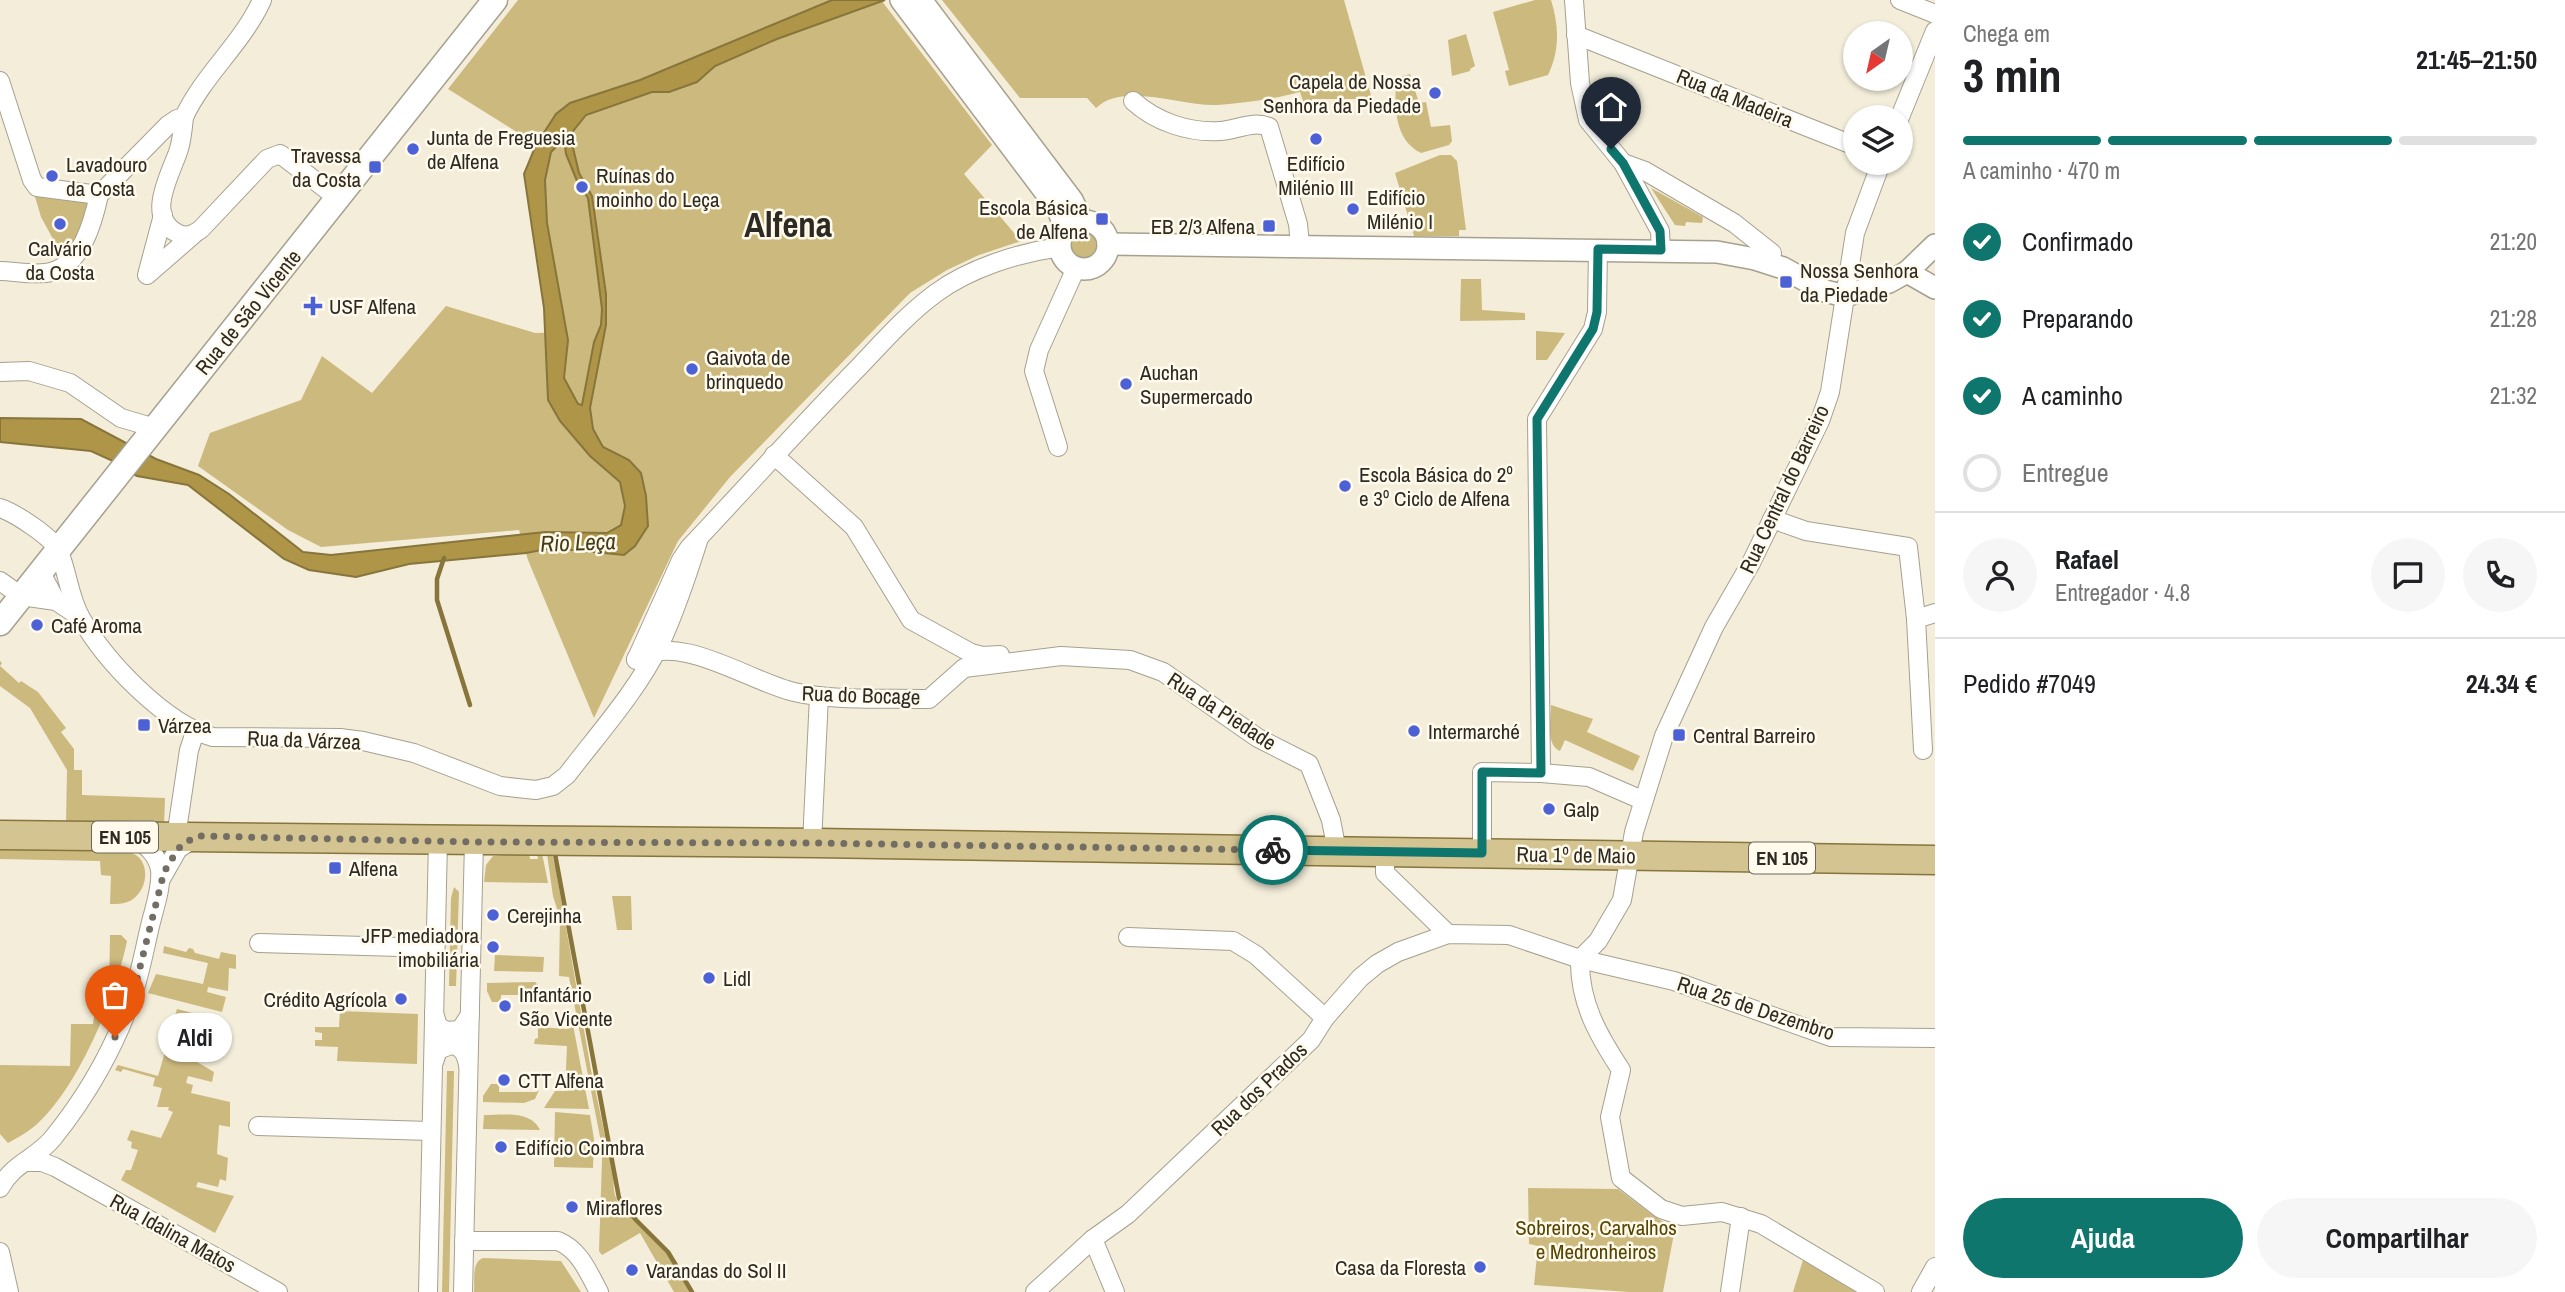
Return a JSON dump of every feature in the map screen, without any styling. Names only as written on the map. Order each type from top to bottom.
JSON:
[{"type":"main road","name":"Rua de São Vicente","points":[[0,623],[495,0]]},
{"type":"main road","name":"Rua 1º de Maio","points":[[0,835],[474,842],[812,843],[1935,860]]},
{"type":"street","points":[[193,235],[183,236],[168,227],[161,203],[179,149],[184,117],[193,97],[250,26],[262,0]]},
{"type":"street","points":[[901,0],[924,13],[1072,200],[1069,232],[1062,256],[1076,268],[1094,267],[1102,261],[1108,244],[1100,227],[1092,222],[1069,232]]},
{"type":"street","points":[[1574,0],[1581,92],[1588,120],[1623,163],[1660,231],[1661,250]]},
{"type":"street","points":[[1900,0],[1935,14]]},
{"type":"street","points":[[1904,105],[1935,31]]},
{"type":"street","name":"Rua da Madeira","points":[[1576,36],[1843,141]]},
{"type":"street","points":[[0,80],[32,180],[37,187],[99,195]]},
{"type":"street","points":[[1133,101],[1155,118],[1183,127],[1220,131],[1257,124],[1267,125],[1298,224],[1300,245]]},
{"type":"street","points":[[0,271],[50,273],[67,264],[78,253],[96,210],[99,195],[168,125],[184,117]]},
{"type":"street","points":[[163,215],[147,275],[193,235],[267,159],[280,153],[339,199]]},
{"type":"street","points":[[1623,163],[1645,171],[1734,223],[1772,253]]},
{"type":"street","name":"Rua Central do Barreiro","points":[[1580,959],[1598,941],[1622,901],[1642,800],[1664,736],[1714,627],[1751,563],[1820,421],[1830,392],[1855,233],[1877,175]]},
{"type":"street","name":"Rua da Várzea","points":[[617,709],[636,659],[681,560],[775,455],[911,313],[938,292],[970,273],[1039,250],[1069,232]]},
{"type":"street","points":[[1108,244],[1717,252],[1755,258],[1783,268],[1825,291],[1845,296],[1889,282],[1907,271],[1935,245]]},
{"type":"street","points":[[1541,773],[1537,419],[1593,329],[1597,312],[1598,249]]},
{"type":"street","points":[[1058,447],[1034,371],[1040,350],[1076,268]]},
{"type":"street","points":[[1907,271],[1935,288]]},
{"type":"street","points":[[0,372],[29,371],[70,383],[106,405],[121,418],[154,430]]},
{"type":"street","points":[[775,455],[854,527],[911,620],[971,653],[982,656],[1042,657]]},
{"type":"street","points":[[0,508],[37,530],[59,549],[63,596]]},
{"type":"street","points":[[1772,519],[1806,531],[1908,547],[1916,619],[1923,750]]},
{"type":"street","name":"Rua da Várzea","points":[[40,571],[54,577],[63,596],[130,683],[195,732],[213,737],[340,738],[363,741],[414,753],[500,786],[536,790],[553,786],[567,775],[643,674],[678,602],[699,538]]},
{"type":"street","points":[[0,580],[21,596]]},
{"type":"street","name":"Rua da Várzea","points":[[21,596],[63,596]]},
{"type":"street","points":[[1916,619],[1935,613]]},
{"type":"street","points":[[933,634],[964,662],[964,668],[1042,657]]},
{"type":"street","points":[[636,659],[646,652],[657,650]]},
{"type":"street","name":"Rua do Bocage","points":[[657,650],[716,662],[792,692],[819,696],[929,699],[964,668]]},
{"type":"street","name":"Rua da Piedade","points":[[1042,657],[1130,660],[1163,672],[1258,738],[1308,764],[1331,820],[1337,850]]},
{"type":"street","points":[[812,843],[819,696]]},
{"type":"street","points":[[0,1188],[6,1176],[49,1142],[90,1085],[118,1031],[133,995],[160,883],[167,864],[188,837],[189,750],[195,732]]},
{"type":"street","points":[[1482,853],[1482,772],[1590,777],[1642,800]]},
{"type":"street","points":[[130,837],[140,841],[154,856],[160,871],[160,883]]},
{"type":"street","points":[[428,1292],[438,841]]},
{"type":"street","points":[[463,1292],[474,842]]},
{"type":"street","points":[[1385,851],[1385,873],[1448,934]]},
{"type":"street","name":"Rua dos Prados","points":[[1035,1292],[1094,1239],[1128,1214],[1311,1040],[1325,1018],[1360,978],[1377,964],[1398,952],[1448,934],[1509,935],[1580,959]]},
{"type":"street","points":[[1128,937],[1233,941],[1255,955],[1325,1018]]},
{"type":"street","points":[[259,943],[435,948]]},
{"type":"street","points":[[1580,959],[1580,978],[1590,1017],[1621,1070],[1610,1117],[1621,1178],[1661,1209],[1682,1216],[1721,1212],[1761,1224],[1875,1292]]},
{"type":"street","name":"Rua 25 de Dezembro","points":[[1580,959],[1674,981],[1830,1037],[1935,1038]]},
{"type":"street","points":[[434,1013],[439,1026],[451,1032],[460,1030],[470,1016]]},
{"type":"street","points":[[433,1067],[438,1050],[451,1045],[464,1052],[468,1068]]},
{"type":"street","points":[[258,1126],[431,1131]]},
{"type":"street","points":[[49,1142],[45,1160],[49,1165]]},
{"type":"street","points":[[49,1142],[53,1158],[68,1174]]},
{"type":"street","name":"Rua Idalina Matos","points":[[24,1162],[49,1165],[68,1174],[278,1292]]},
{"type":"street","points":[[1730,1292],[1741,1217]]},
{"type":"street","points":[[1094,1239],[1115,1292]]},
{"type":"street","points":[[464,1241],[558,1241],[570,1246],[578,1254],[599,1292]]},
{"type":"street","points":[[0,1252],[9,1292]]},
{"type":"street","points":[[1921,1292],[1935,1267]]},
{"type":"green space","points":[[518,0],[881,0],[992,145],[964,174],[1021,241],[979,255],[947,270],[910,293],[730,477],[678,541],[594,718],[528,560],[519,530],[321,547],[288,530],[198,466],[210,433],[301,400],[322,356],[372,393],[446,306],[535,333],[566,332],[547,223],[545,180],[531,141],[448,89]]},
{"type":"green space","points":[[942,0],[1344,0],[1372,99],[1312,99],[1313,105],[1305,107],[1300,92],[1218,105],[1122,96],[1108,100],[1096,108],[1087,98],[1020,98]]},
{"type":"green space","points":[[1535,0],[1551,0],[1554,10],[1557,38],[1552,66],[1548,75],[1509,86],[1505,71],[1509,70],[1493,12]]},
{"type":"green space","points":[[1466,34],[1475,66],[1470,71],[1452,76],[1448,40]]},
{"type":"green space","points":[[1410,74],[1419,103],[1426,102],[1431,127],[1450,125],[1452,141],[1449,145],[1421,153],[1405,139],[1398,120],[1396,78]]},
{"type":"green space","points":[[1440,155],[1451,155],[1457,161],[1466,230],[1459,230],[1459,236],[1414,236],[1395,173]]},
{"type":"green space","points":[[1651,188],[1703,217],[1702,223],[1686,222],[1685,226],[1675,225]]},
{"type":"green space","points":[[34,193],[92,203],[74,247],[65,261],[41,217]]},
{"type":"green space","points":[[1083,231],[1094,235],[1098,246],[1094,257],[1083,261],[1072,257],[1068,246],[1072,235]]},
{"type":"green space","points":[[1461,279],[1481,279],[1482,310],[1525,313],[1525,320],[1460,321]]},
{"type":"green space","points":[[1536,331],[1565,333],[1547,360],[1536,360]]},
{"type":"green space","points":[[0,666],[19,683],[21,681],[38,692],[66,728],[61,732],[74,749],[74,770],[82,770],[82,795],[165,798],[164,826],[66,823],[67,770],[30,708],[0,686]]},
{"type":"green space","points":[[1551,705],[1593,719],[1587,732],[1640,756],[1633,771],[1565,740],[1560,751],[1555,748],[1550,731]]},
{"type":"green space","points":[[0,849],[129,852],[141,860],[145,881],[133,899],[125,903],[110,904],[111,876],[101,875],[100,861],[0,859]]},
{"type":"green space","points":[[529,853],[530,859],[538,859],[537,853],[542,853],[548,883],[484,882],[486,865],[493,856]]},
{"type":"green space","points":[[547,854],[552,854],[556,870],[616,1198],[620,1206],[660,1243],[690,1292],[674,1292],[640,1233],[602,1255],[599,1251],[602,1161],[600,1137],[569,977],[559,976],[560,918],[553,896]]},
{"type":"green space","points":[[454,887],[459,892],[456,986],[449,986],[451,898]]},
{"type":"green space","points":[[612,896],[631,896],[632,930],[617,930]]},
{"type":"green space","points":[[110,935],[121,935],[127,941],[114,988],[81,1065],[52,1108],[33,1128],[8,1143],[0,1134],[0,1065],[70,1066],[71,1024],[93,1024],[98,992],[109,993]]},
{"type":"green space","points":[[164,946],[186,952],[189,948],[195,953],[219,959],[221,952],[236,955],[236,969],[229,968],[228,991],[208,987],[207,992],[226,997],[222,1012],[148,993],[156,974],[203,984],[208,963],[163,953]]},
{"type":"green space","points":[[495,955],[544,957],[543,972],[494,971]]},
{"type":"green space","points":[[535,982],[541,988],[544,999],[539,999],[539,995],[501,995],[501,1002],[492,1002],[487,991],[487,983]]},
{"type":"green space","points":[[177,1009],[227,1022],[226,1053],[173,1040],[176,1026],[172,1025]]},
{"type":"green space","points":[[340,1011],[418,1014],[417,1064],[337,1061],[338,1047],[315,1046],[315,1040],[322,1040],[322,1033],[315,1032],[315,1027],[339,1027]]},
{"type":"green space","points":[[567,1025],[573,1025],[589,1109],[544,1108],[555,1091],[565,1091],[567,1046],[534,1044],[538,1038],[538,1027],[567,1029]]},
{"type":"green space","points":[[165,1052],[192,1059],[214,1072],[212,1082],[188,1076],[186,1083],[193,1085],[191,1093],[230,1102],[230,1127],[219,1125],[217,1154],[228,1158],[226,1181],[220,1179],[218,1187],[198,1182],[196,1187],[234,1196],[215,1233],[121,1180],[126,1170],[131,1170],[138,1150],[131,1148],[132,1142],[127,1140],[131,1130],[161,1138],[173,1112],[168,1110],[169,1107],[157,1107],[162,1088],[153,1086],[155,1078],[123,1069],[121,1072],[115,1070],[118,1065],[158,1076]]},
{"type":"green space","points":[[447,1071],[454,1071],[449,1292],[442,1292]]},
{"type":"green space","points":[[491,1084],[499,1084],[499,1092],[539,1090],[535,1099],[524,1103],[483,1102],[483,1096]]},
{"type":"green space","points":[[555,1112],[590,1115],[594,1139],[593,1168],[554,1167]]},
{"type":"green space","points":[[484,1115],[523,1116],[530,1119],[540,1130],[483,1129]]},
{"type":"green space","name":"Sobreiros, Carvalhos e Medronheiros","points":[[1528,1188],[1618,1189],[1655,1217],[1675,1228],[1663,1292],[1534,1285],[1538,1246],[1529,1244]]},
{"type":"green space","points":[[483,1258],[561,1261],[581,1292],[474,1292],[475,1268]]},
{"type":"green space","points":[[1803,1260],[1856,1292],[1793,1292]]},
{"type":"water","name":"Rio Leça","points":[[832,0],[885,0],[777,39],[715,66],[697,82],[669,92],[652,92],[586,115],[570,135],[579,173],[592,196],[606,294],[606,325],[590,408],[593,429],[603,447],[629,460],[641,473],[646,496],[648,526],[635,546],[624,555],[552,548],[409,564],[356,577],[309,570],[284,559],[188,485],[137,476],[91,451],[0,442],[0,418],[81,419],[156,459],[199,475],[229,494],[303,552],[331,555],[545,532],[607,533],[621,525],[625,506],[620,482],[590,456],[560,421],[548,400],[544,308],[524,174],[536,145],[556,114],[570,103],[640,80]],"holes":[[[564,139],[566,154],[577,181],[588,198],[602,309],[601,325],[594,342],[582,405],[578,404],[564,378],[568,340],[547,223],[545,180],[551,152]]]},
{"type":"waterway","points":[[444,558],[437,579],[437,600],[470,705]]},
{"type":"waterway","points":[[555,854],[619,1198],[636,1220],[668,1252],[692,1292]]},
{"type":"way so far","points":[[115,1037],[133,995],[167,864],[184,843],[199,836],[474,842],[812,843],[1273,850]]},
{"type":"place","name":"Capela de Nossa Senhora da Piedade","points":[[1435,93]]},
{"type":"place","name":"Edifício Milénio III","points":[[1316,139]]},
{"type":"place","name":"Junta de Freguesia de Alfena","points":[[413,149]]},
{"type":"place","name":"Travessa da Costa","points":[[375,167]]},
{"type":"place","name":"Lavadouro da Costa","points":[[52,176]]},
{"type":"place","name":"Ruínas do moinho do Leça","points":[[582,187]]},
{"type":"place","name":"Edifício Milénio I","points":[[1353,209]]},
{"type":"place","name":"Escola Básica de Alfena","points":[[1102,219]]},
{"type":"place","name":"Calvário da Costa","points":[[60,224]]},
{"type":"place","name":"EB 2/3 Alfena","points":[[1269,226]]},
{"type":"place","name":"Nossa Senhora da Piedade","points":[[1786,282]]},
{"type":"place","name":"USF Alfena","points":[[313,306]]},
{"type":"place","name":"Gaivota de brinquedo","points":[[692,369]]},
{"type":"place","name":"Auchan Supermercado","points":[[1126,384]]},
{"type":"place","name":"Escola Básica do 2º e 3º Ciclo de Alfena","points":[[1345,486]]},
{"type":"place","name":"Café Aroma","points":[[37,625]]},
{"type":"place","name":"Várzea","points":[[144,725]]},
{"type":"place","name":"Intermarché","points":[[1414,731]]},
{"type":"place","name":"Central Barreiro","points":[[1679,735]]},
{"type":"place","name":"Galp","points":[[1549,809]]},
{"type":"place","name":"Alfena","points":[[335,868]]},
{"type":"place","name":"Cerejinha","points":[[493,915]]},
{"type":"place","name":"JFP mediadora imobiliária","points":[[493,947]]},
{"type":"place","name":"Lidl","points":[[709,978]]},
{"type":"place","name":"Crédito Agrícola","points":[[401,999]]},
{"type":"place","name":"Infantário São Vicente","points":[[505,1006]]},
{"type":"place","name":"Aldi","points":[[115,1037]]},
{"type":"place","name":"CTT Alfena","points":[[504,1080]]},
{"type":"place","name":"Edifício Coimbra","points":[[501,1147]]},
{"type":"place","name":"Miraflores","points":[[572,1207]]},
{"type":"place","name":"Casa da Floresta","points":[[1480,1267]]},
{"type":"place","name":"Varandas do Sol II","points":[[632,1270]]},
{"type":"district","name":"Alfena","points":[[788,224]]},
{"type":"route","points":[[1273,850],[1482,853],[1482,772],[1541,773],[1537,419],[1593,329],[1597,312],[1598,249],[1661,250],[1660,231],[1623,163],[1611,149]]}]
